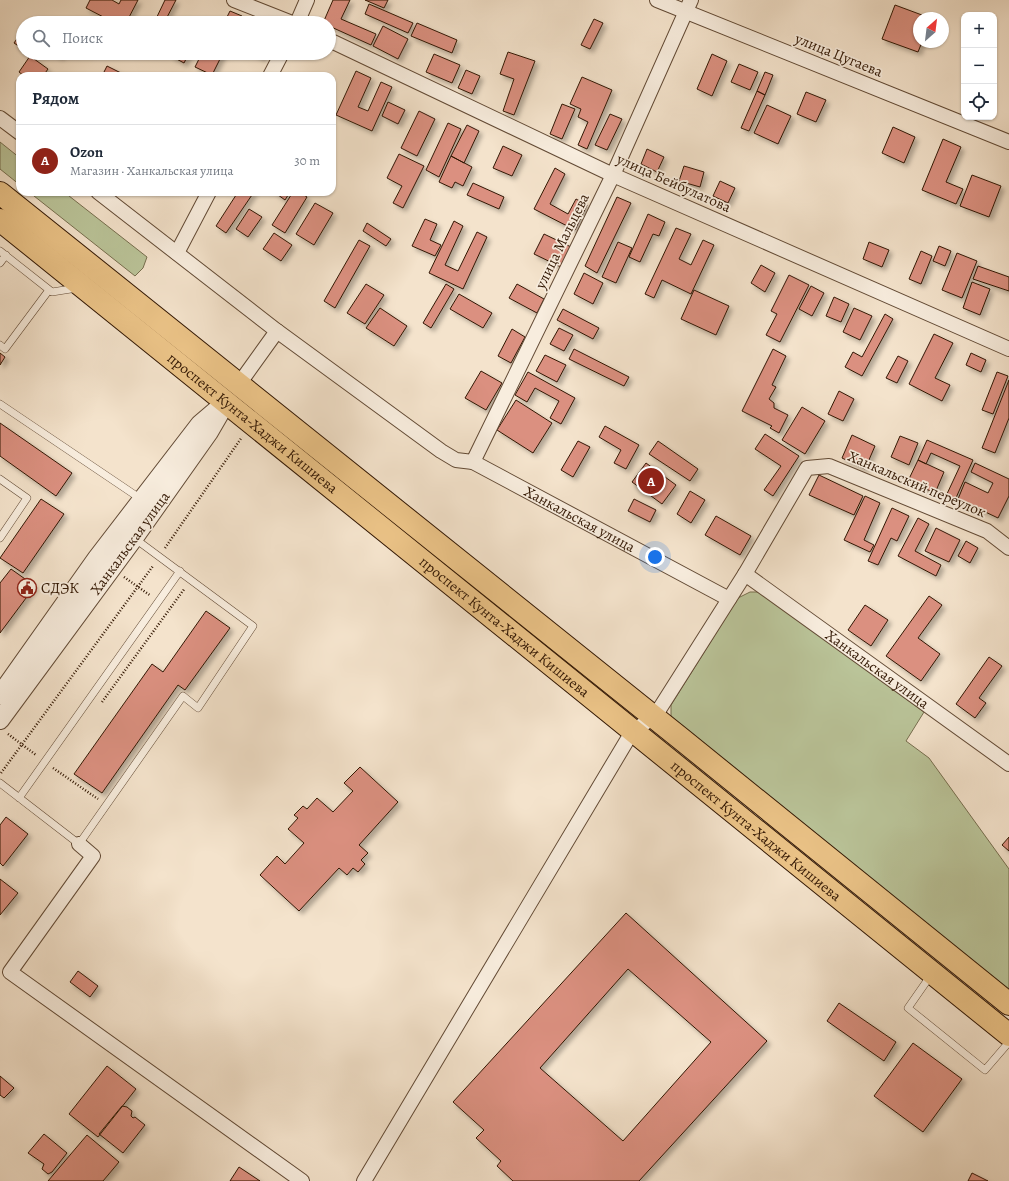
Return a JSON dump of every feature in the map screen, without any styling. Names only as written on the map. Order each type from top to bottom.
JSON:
[{"type":"main road","name":"проспект Кунта-Хаджи Кишиева","points":[[0,193],[21,209],[233,393],[632,732],[1009,1035]]},
{"type":"main road","name":"проспект Кунта-Хаджи Кишиева","points":[[0,220],[84,287],[233,393],[655,716],[1009,1004]]},
{"type":"street","points":[[234,0],[274,16]]},
{"type":"street","points":[[300,16],[307,0]]},
{"type":"street","name":"улица Цугаева","points":[[657,0],[688,6],[1009,142]]},
{"type":"street","name":"улица Мальцева","points":[[473,462],[613,175],[688,6]]},
{"type":"street","name":"улица Бейбулатова","points":[[336,43],[613,175],[1009,349]]},
{"type":"street","points":[[272,72],[278,60]]},
{"type":"street","points":[[0,118],[16,130]]},
{"type":"street","points":[[103,196],[277,331],[441,451],[456,460],[473,462]]},
{"type":"street","points":[[177,253],[207,196]]},
{"type":"street","points":[[0,200],[21,209]]},
{"type":"street","points":[[233,393],[277,331]]},
{"type":"street","name":"Ханкальская улица","points":[[0,720],[127,534],[149,504],[209,432],[233,393]]},
{"type":"street","name":"Ханкальская улица","points":[[473,462],[729,599]]},
{"type":"street","name":"Ханкальский переулок","points":[[745,574],[807,468],[829,466],[987,531],[1009,548]]},
{"type":"street","name":"Ханкальская улица","points":[[0,695],[97,558],[127,534]]},
{"type":"street","points":[[364,1181],[632,732],[655,716],[745,574]]},
{"type":"street","name":"Ханкальская улица","points":[[745,574],[1009,764]]},
{"type":"street","points":[[79,844],[93,856],[10,972],[302,1181]]},
{"type":"lane","points":[[0,263],[3,253],[52,292],[84,287]]},
{"type":"lane","points":[[0,345],[5,349],[49,290]]},
{"type":"lane","points":[[0,404],[149,504]]},
{"type":"lane","points":[[0,479],[27,498],[0,538]]},
{"type":"lane","points":[[0,783],[79,844],[183,696],[198,708],[253,626],[160,556],[127,534]]},
{"type":"lane","points":[[19,798],[180,571]]},
{"type":"lane","points":[[932,973],[908,1008],[985,1070],[1009,1042]]},
{"type":"path","points":[[0,775],[160,556],[243,437]]},
{"type":"path","points":[[120,574],[158,602]]},
{"type":"path","points":[[100,706],[191,580]]},
{"type":"path","points":[[50,774],[58,762]]},
{"type":"green space","points":[[0,142],[16,155],[16,182],[0,169]]},
{"type":"green space","points":[[34,196],[69,196],[147,257],[143,268],[135,276]]},
{"type":"green space","points":[[750,592],[760,592],[924,712],[906,741],[929,758],[1009,869],[1009,992],[671,718],[671,705],[738,598]]},
{"type":"building","points":[[90,0],[112,0],[119,4],[121,0],[138,0],[130,16],[101,16],[86,8]]},
{"type":"building","points":[[165,0],[176,0],[168,16],[157,16]]},
{"type":"building","points":[[333,0],[350,0],[341,19],[376,34],[371,45],[336,29],[336,16],[326,16]]},
{"type":"building","points":[[365,0],[388,0],[384,8]]},
{"type":"building","points":[[369,4],[413,23],[408,33],[365,14]]},
{"type":"building","points":[[895,5],[914,12],[913,48],[920,48],[918,52],[882,39]]},
{"type":"building","points":[[230,11],[242,16],[228,16]]},
{"type":"building","points":[[594,19],[603,23],[590,49],[581,45]]},
{"type":"building","points":[[417,23],[457,40],[452,53],[411,36]]},
{"type":"building","points":[[383,26],[408,39],[398,59],[373,46]]},
{"type":"building","points":[[508,52],[535,61],[514,115],[503,111],[514,79],[500,74]]},
{"type":"building","points":[[434,54],[460,65],[452,83],[426,72]]},
{"type":"building","points":[[712,54],[727,61],[712,96],[697,89]]},
{"type":"building","points":[[27,60],[36,60],[48,69],[46,72],[19,72]]},
{"type":"building","points":[[178,60],[186,60],[184,63]]},
{"type":"building","points":[[198,60],[220,60],[214,72],[206,72],[195,67]]},
{"type":"building","points":[[739,64],[758,72],[750,90],[731,82]]},
{"type":"building","points":[[107,66],[119,72],[104,72]]},
{"type":"building","points":[[466,70],[480,76],[472,94],[458,88]]},
{"type":"building","points":[[356,71],[371,78],[358,107],[368,111],[381,82],[392,87],[372,131],[336,115]]},
{"type":"building","points":[[765,72],[773,75],[765,95],[757,91]]},
{"type":"building","points":[[582,77],[612,90],[587,149],[578,145],[588,122],[578,117],[581,109],[570,104]]},
{"type":"building","points":[[757,91],[765,95],[749,131],[741,128]]},
{"type":"building","points":[[806,92],[826,100],[816,122],[797,114]]},
{"type":"building","points":[[388,102],[405,110],[398,124],[382,116]]},
{"type":"building","points":[[562,104],[575,109],[562,139],[550,134]]},
{"type":"building","points":[[767,105],[791,116],[778,144],[754,133]]},
{"type":"building","points":[[419,111],[435,119],[417,156],[401,148]]},
{"type":"building","points":[[610,114],[622,119],[607,150],[595,145]]},
{"type":"building","points":[[448,123],[461,129],[439,177],[426,170]]},
{"type":"building","points":[[467,125],[479,131],[464,163],[451,156]]},
{"type":"building","points":[[893,127],[915,137],[904,163],[882,153]]},
{"type":"building","points":[[943,139],[961,147],[946,182],[963,189],[956,204],[922,190]]},
{"type":"building","points":[[503,146],[522,155],[512,176],[493,168]]},
{"type":"building","points":[[647,149],[664,157],[657,172],[641,164]]},
{"type":"building","points":[[399,154],[424,166],[403,208],[393,203],[402,186],[387,178]]},
{"type":"building","points":[[451,156],[472,167],[463,186],[455,182],[452,188],[439,182]]},
{"type":"building","points":[[684,166],[704,172],[700,187],[679,181]]},
{"type":"building","points":[[555,168],[565,174],[550,204],[568,214],[576,199],[587,205],[575,230],[534,209]]},
{"type":"building","points":[[972,175],[1001,186],[989,217],[960,206]]},
{"type":"building","points":[[720,181],[735,188],[728,203],[713,196]]},
{"type":"building","points":[[473,183],[504,197],[499,209],[467,195]]},
{"type":"building","points":[[235,196],[251,196],[226,233],[216,226]]},
{"type":"building","points":[[280,196],[288,196],[285,200]]},
{"type":"building","points":[[290,196],[307,197],[285,233],[272,225]]},
{"type":"building","points":[[617,197],[631,203],[597,273],[585,266]]},
{"type":"building","points":[[315,203],[333,213],[314,245],[296,234]]},
{"type":"building","points":[[249,209],[262,217],[248,237],[236,229]]},
{"type":"building","points":[[648,214],[665,222],[659,236],[653,234],[640,262],[629,257]]},
{"type":"building","points":[[425,219],[437,224],[430,240],[441,245],[435,256],[412,246]]},
{"type":"building","points":[[454,221],[463,226],[445,265],[458,271],[477,232],[487,237],[463,289],[429,273]]},
{"type":"building","points":[[367,223],[391,239],[386,246],[363,231]]},
{"type":"building","points":[[676,228],[691,234],[679,259],[691,265],[703,240],[714,245],[691,294],[662,280],[654,298],[645,294]]},
{"type":"building","points":[[274,233],[292,245],[281,261],[263,249]]},
{"type":"building","points":[[544,234],[571,247],[561,267],[534,254]]},
{"type":"building","points":[[359,240],[370,246],[335,308],[324,301]]},
{"type":"building","points":[[618,242],[632,248],[616,283],[602,277]]},
{"type":"building","points":[[869,242],[889,250],[882,267],[863,259]]},
{"type":"building","points":[[939,246],[951,251],[945,266],[933,261]]},
{"type":"building","points":[[921,251],[932,256],[921,284],[909,279]]},
{"type":"building","points":[[957,253],[977,261],[962,298],[942,290]]},
{"type":"building","points":[[761,265],[775,273],[765,292],[751,283]]},
{"type":"building","points":[[978,266],[1009,277],[1009,291],[973,279]]},
{"type":"building","points":[[584,273],[603,283],[593,304],[574,294]]},
{"type":"building","points":[[789,275],[809,285],[780,342],[766,335],[777,314],[771,311]]},
{"type":"building","points":[[972,282],[990,289],[980,315],[963,308]]},
{"type":"building","points":[[366,284],[384,295],[365,324],[347,313]]},
{"type":"building","points":[[446,284],[454,289],[431,328],[423,323]]},
{"type":"building","points":[[517,284],[544,299],[537,313],[509,298]]},
{"type":"building","points":[[811,286],[824,293],[812,316],[799,309]]},
{"type":"building","points":[[694,290],[729,306],[716,335],[681,319]]},
{"type":"building","points":[[459,294],[492,313],[483,328],[450,309]]},
{"type":"building","points":[[834,297],[849,304],[841,322],[826,316]]},
{"type":"building","points":[[380,308],[407,326],[394,346],[366,328]]},
{"type":"building","points":[[854,308],[872,316],[860,340],[843,332]]},
{"type":"building","points":[[563,309],[599,328],[593,339],[557,320]]},
{"type":"building","points":[[885,314],[893,319],[862,376],[845,367],[853,352],[862,357]]},
{"type":"building","points":[[559,328],[573,335],[564,351],[550,344]]},
{"type":"building","points":[[512,329],[525,337],[511,363],[498,356]]},
{"type":"building","points":[[934,334],[953,343],[935,378],[950,385],[942,401],[909,384]]},
{"type":"building","points":[[574,349],[629,377],[624,386],[569,359]]},
{"type":"building","points":[[773,349],[786,356],[772,385],[776,387],[769,399],[774,403],[774,408],[788,415],[779,433],[770,428],[772,426],[742,411]]},
{"type":"building","points":[[0,353],[5,357],[0,365]]},
{"type":"building","points":[[971,353],[986,360],[981,372],[966,365]]},
{"type":"building","points":[[545,355],[566,365],[557,382],[536,371]]},
{"type":"building","points":[[898,356],[908,361],[897,383],[886,378]]},
{"type":"building","points":[[481,371],[502,383],[486,410],[465,398]]},
{"type":"building","points":[[528,372],[575,398],[561,424],[550,418],[559,401],[535,388],[527,402],[515,395]]},
{"type":"building","points":[[997,372],[1008,376],[993,414],[982,410]]},
{"type":"building","points":[[1009,380],[1009,418],[995,453],[982,448]]},
{"type":"building","points":[[839,391],[854,399],[843,421],[828,414]]},
{"type":"building","points":[[516,400],[552,423],[533,453],[497,430]]},
{"type":"building","points":[[802,407],[825,421],[805,454],[782,440]]},
{"type":"building","points":[[0,423],[72,473],[56,496],[0,456]]},
{"type":"building","points":[[605,426],[639,445],[626,469],[614,463],[621,450],[599,437]]},
{"type":"building","points":[[765,434],[799,456],[773,496],[764,490],[781,466],[755,449]]},
{"type":"building","points":[[852,435],[875,446],[865,469],[842,458]]},
{"type":"building","points":[[900,436],[918,443],[909,465],[891,457]]},
{"type":"building","points":[[927,440],[973,460],[955,500],[946,496],[960,466],[931,453],[926,464],[918,460]]},
{"type":"building","points":[[578,441],[590,447],[573,477],[561,470]]},
{"type":"building","points":[[658,441],[698,469],[690,481],[649,454]]},
{"type":"building","points":[[918,460],[944,472],[935,493],[908,481]]},
{"type":"building","points":[[646,463],[676,485],[662,504],[632,482]]},
{"type":"building","points":[[975,463],[1009,479],[1009,496],[998,518],[958,499],[965,482],[988,493],[993,483],[971,472]]},
{"type":"building","points":[[819,475],[863,496],[854,515],[809,495]]},
{"type":"building","points":[[690,491],[705,500],[691,523],[677,514]]},
{"type":"building","points":[[865,496],[880,503],[864,540],[874,545],[870,552],[844,540]]},
{"type":"building","points":[[41,499],[64,514],[23,573],[0,558]]},
{"type":"building","points":[[634,499],[656,510],[650,522],[628,511]]},
{"type":"building","points":[[892,508],[909,516],[897,541],[891,538],[878,565],[868,561]]},
{"type":"building","points":[[716,516],[751,536],[740,555],[705,535]]},
{"type":"building","points":[[918,518],[929,524],[915,551],[941,565],[936,576],[898,556]]},
{"type":"building","points":[[936,528],[960,540],[949,562],[925,551]]},
{"type":"building","points":[[966,541],[978,548],[970,563],[958,556]]},
{"type":"building","points":[[11,569],[35,586],[0,633],[0,583]]},
{"type":"building","points":[[929,596],[942,605],[918,638],[940,654],[921,681],[886,656]]},
{"type":"building","points":[[865,605],[888,620],[871,646],[848,630]]},
{"type":"building","points":[[206,611],[230,628],[185,690],[178,685],[102,793],[74,774],[152,664],[163,672]]},
{"type":"building","points":[[989,657],[1002,666],[979,698],[986,703],[975,718],[956,704]]},
{"type":"building","points":[[360,767],[398,802],[359,845],[368,853],[361,860],[365,864],[358,872],[353,868],[347,875],[339,868],[299,911],[260,875],[277,856],[285,864],[304,843],[288,829],[298,818],[294,815],[303,806],[307,809],[317,798],[333,812],[353,791],[344,783]]},
{"type":"building","points":[[6,817],[28,834],[3,866],[0,863],[0,825]]},
{"type":"building","points":[[1009,837],[1009,851],[1002,845]]},
{"type":"building","points":[[0,879],[18,893],[0,915]]},
{"type":"building","points":[[626,913],[767,1041],[639,1181],[513,1181],[497,1166],[501,1161],[476,1138],[484,1130],[453,1102]],"holes":[[[628,969],[711,1042],[623,1141],[540,1068]]]},
{"type":"building","points":[[78,971],[98,986],[90,997],[70,982]]},
{"type":"building","points":[[839,1003],[896,1042],[884,1061],[827,1021]]},
{"type":"building","points":[[913,1043],[962,1079],[923,1132],[874,1096]]},
{"type":"building","points":[[107,1066],[136,1089],[98,1137],[69,1114]]},
{"type":"building","points":[[0,1076],[14,1088],[4,1098],[0,1095]]},
{"type":"building","points":[[122,1106],[127,1107],[132,1111],[131,1116],[133,1118],[135,1117],[145,1125],[123,1153],[99,1134]]},
{"type":"building","points":[[44,1134],[67,1153],[52,1172],[48,1174],[42,1169],[44,1164],[28,1153]]},
{"type":"building","points":[[87,1135],[119,1162],[103,1181],[48,1181]]},
{"type":"building","points":[[239,1167],[260,1181],[230,1181]]},
{"type":"building","points":[[972,1173],[988,1181],[968,1181]]},
{"type":"place","name":"Ozon","points":[[651,481]]},
{"type":"place","name":"СДЭК","points":[[27,588]]}]
